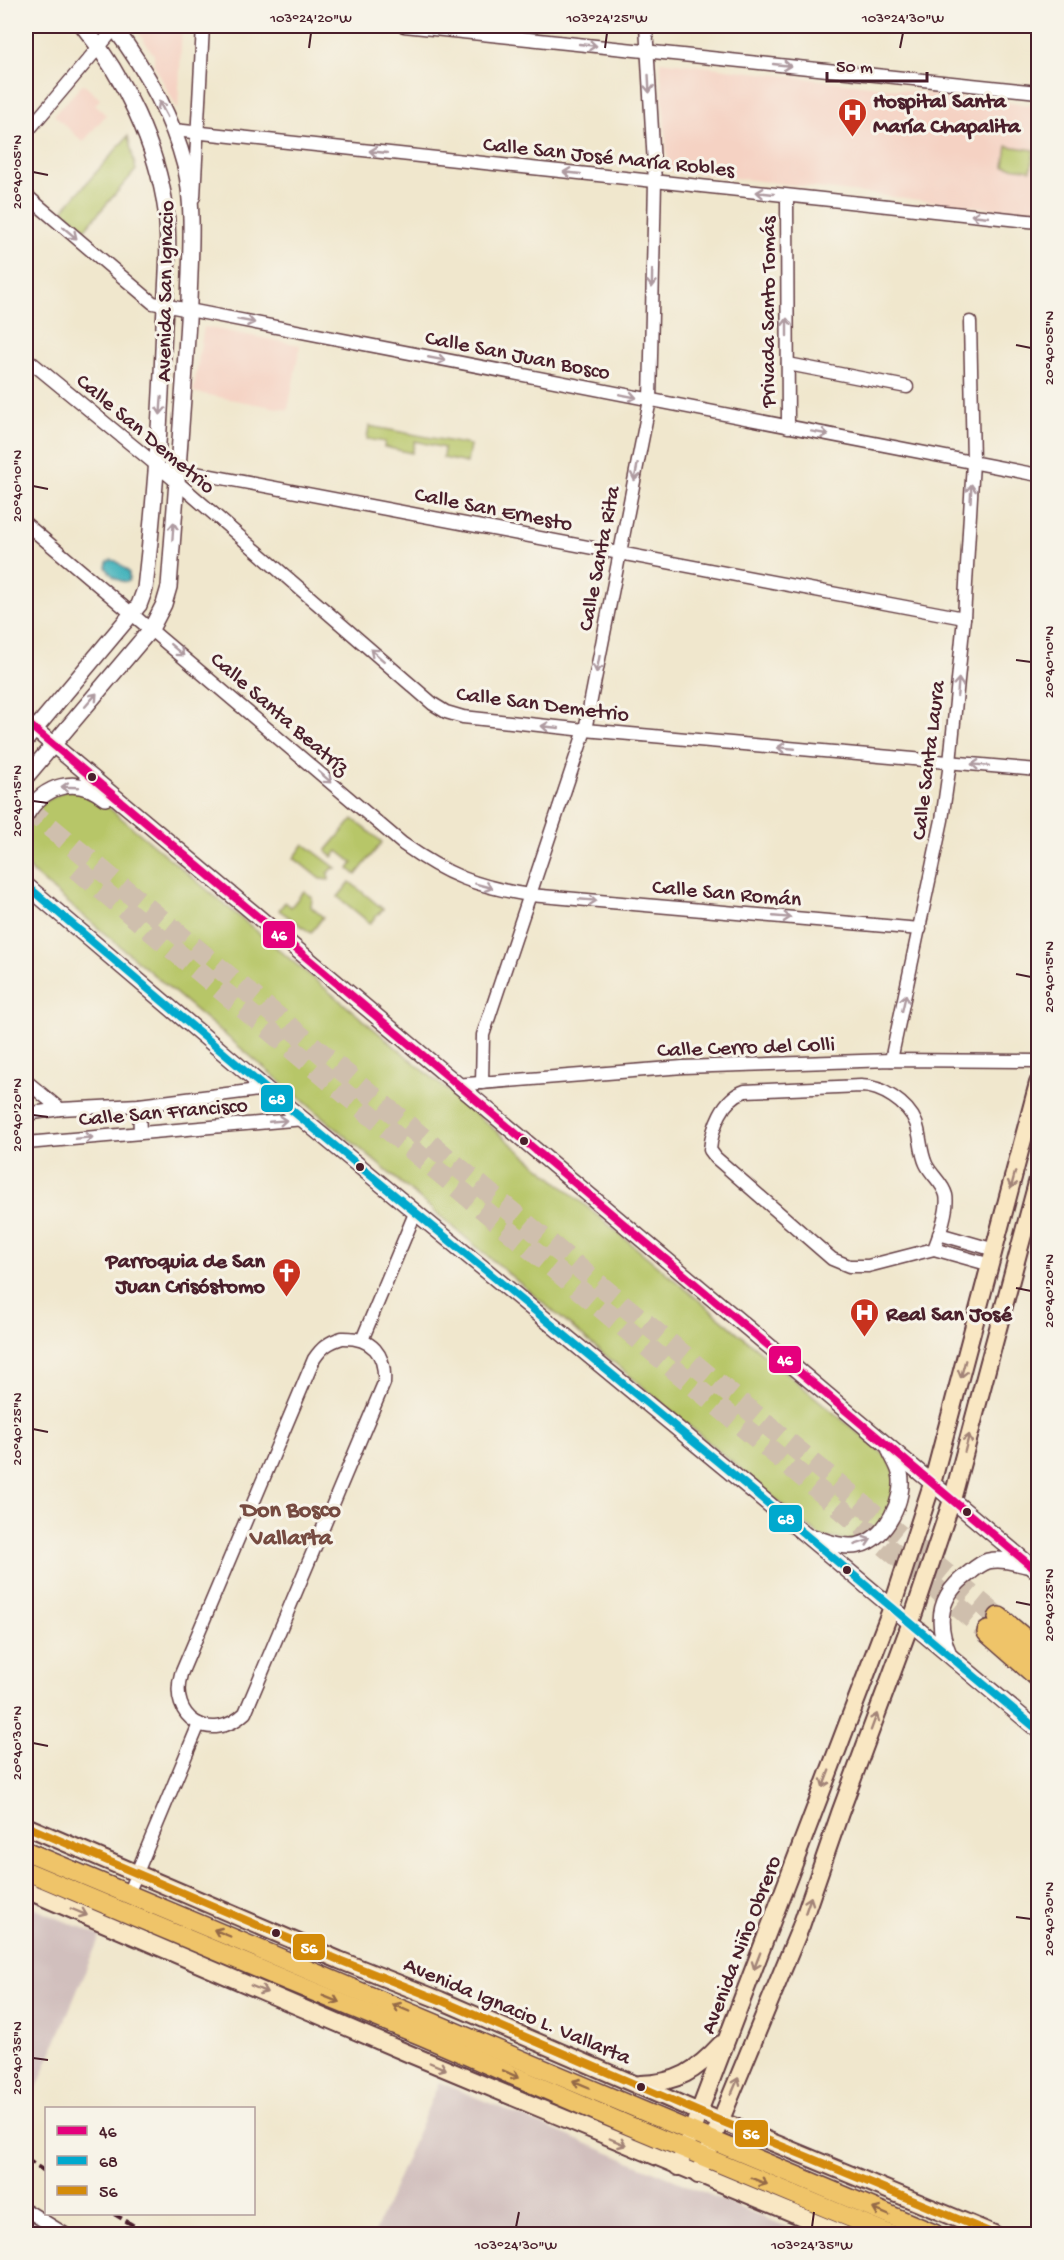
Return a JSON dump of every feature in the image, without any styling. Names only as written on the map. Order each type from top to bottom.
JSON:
[{"type":"highway","points":[[1038,1651],[993,1625],[1038,1676]]},
{"type":"main road","name":"Avenida Niño Obrero","points":[[678,2167],[892,1607],[932,1484],[1038,1083]]},
{"type":"main road","points":[[701,2167],[801,1926],[911,1622],[952,1500],[1038,1179]]},
{"type":"main road","name":"Avenida Ignacio L. Vallarta","points":[[26,1826],[994,2235]]},
{"type":"main road","name":"Avenida Ignacio L. Vallarta","points":[[26,1851],[935,2235]]},
{"type":"main road","points":[[26,1871],[422,2036],[685,2150],[701,2167],[843,2235]]},
{"type":"main road","points":[[26,1883],[66,1888]]},
{"type":"main road","points":[[26,1890],[678,2167],[701,2167],[889,2235]]},
{"type":"main road","points":[[634,2084],[660,2083],[684,2076],[703,2064],[728,2037]]},
{"type":"street","name":"Avenida San Ignacio","points":[[28,730],[139,605],[145,589],[156,466],[165,306],[166,211],[157,169],[132,103],[118,74],[83,26]]},
{"type":"street","points":[[191,243],[199,132],[203,26]]},
{"type":"street","points":[[404,26],[1038,92]]},
{"type":"street","name":"Calle Santa Rita","points":[[482,1083],[483,1035],[585,730],[650,400],[654,182],[646,26]]},
{"type":"street","name":"Avenida San Ignacio","points":[[26,777],[151,629],[164,604],[169,587],[191,243],[186,169],[174,130],[146,76],[114,27]]},
{"type":"street","points":[[26,133],[114,27]]},
{"type":"street","name":"Calle San José María Robles","points":[[174,130],[1038,222]]},
{"type":"street","name":"Calle San Juan Bosco","points":[[26,195],[153,303],[1038,475]]},
{"type":"street","name":"Privada Santo Tomás","points":[[787,196],[788,427]]},
{"type":"street","name":"Calle Santa Laura","points":[[891,1060],[920,929],[951,763],[964,618],[973,462],[970,322]]},
{"type":"street","name":"Calle San Demetrio","points":[[26,358],[156,466],[177,476],[433,704],[446,712],[463,717],[585,730],[1038,770]]},
{"type":"street","points":[[788,364],[907,387]]},
{"type":"street","name":"Calle San Ernesto","points":[[177,476],[620,552],[964,618]]},
{"type":"street","name":"Calle Santa Beatríz","points":[[26,524],[403,844],[429,862],[463,880],[530,895]]},
{"type":"street","points":[[28,730],[52,744],[1035,1569]]},
{"type":"street","points":[[26,815],[42,795],[57,786],[77,786],[97,792],[164,844],[173,846]]},
{"type":"street","points":[[26,873],[41,898]]},
{"type":"street","points":[[26,885],[266,1089],[911,1622],[1038,1730]]},
{"type":"street","name":"Calle San Román","points":[[530,895],[920,929]]},
{"type":"street","name":"Calle Cerro del Colli","points":[[456,1085],[683,1067],[891,1060],[1038,1061]]},
{"type":"street","points":[[26,1081],[60,1109]]},
{"type":"street","points":[[934,1249],[946,1195],[926,1163],[915,1120],[908,1110],[885,1092],[869,1086],[745,1090],[734,1095],[726,1103],[711,1139],[710,1150],[716,1158],[832,1259],[849,1266],[868,1266],[934,1249],[993,1257]]},
{"type":"street","name":"Calle San Francisco","points":[[26,1114],[60,1109],[139,1105],[266,1089]]},
{"type":"street","points":[[139,1105],[140,1133]]},
{"type":"street","name":"Calle San Francisco","points":[[26,1143],[304,1119]]},
{"type":"street","points":[[362,1340],[416,1211]]},
{"type":"street","points":[[939,1234],[993,1257]]},
{"type":"street","points":[[342,1338],[362,1340],[375,1349],[382,1359],[385,1371],[384,1383],[250,1702],[245,1713],[236,1721],[225,1726],[212,1728],[199,1724],[190,1719],[182,1709],[177,1686],[300,1391],[321,1349],[331,1341],[342,1338]]},
{"type":"street","points":[[806,1535],[841,1545],[859,1545],[874,1538],[888,1522],[900,1499],[900,1472],[888,1447]]},
{"type":"street","points":[[950,1655],[942,1638],[940,1621],[946,1599],[959,1581],[988,1562],[1010,1560],[1035,1569]]},
{"type":"street","points":[[128,1894],[199,1724]]},
{"type":"street","points":[[26,2210],[65,2235]]},
{"type":"shaded area","points":[[134,26],[182,26],[178,110],[154,65],[154,55]]},
{"type":"shaded area","name":"Hospital Santa María Chapalita","points":[[660,61],[1038,106],[1038,214],[668,170]]},
{"type":"shaded area","points":[[83,84],[100,99],[95,105],[106,115],[83,142],[54,115]]},
{"type":"shaded area","points":[[204,327],[300,345],[288,410],[193,392]]},
{"type":"shaded area","points":[[26,1905],[100,1936],[26,2114]]},
{"type":"shaded area","points":[[439,2082],[804,2234],[374,2234]]},
{"type":"shaded area","points":[[26,2212],[62,2234],[26,2234]]},
{"type":"green space","points":[[128,136],[136,170],[85,229],[63,210]]},
{"type":"green space","points":[[1007,146],[1034,150],[1031,170],[1004,166]]},
{"type":"green space","points":[[369,426],[470,445],[467,463],[443,458],[444,448],[415,441],[412,453],[384,447],[385,442],[367,439]]},
{"type":"green space","points":[[68,789],[87,793],[102,802],[888,1458],[897,1477],[896,1499],[873,1534],[856,1541],[821,1537],[34,874],[26,864],[26,824],[37,806]]},
{"type":"green space","points":[[353,819],[382,842],[356,875],[349,869],[353,863],[338,851],[333,857],[326,851]]},
{"type":"green space","points":[[304,844],[336,868],[331,869],[328,873],[329,880],[320,879],[294,858]]},
{"type":"green space","points":[[350,882],[383,909],[370,923],[338,897]]},
{"type":"green space","points":[[304,891],[312,897],[311,907],[323,917],[311,933],[279,910],[285,902],[291,907]]},
{"type":"water","points":[[116,561],[129,572],[129,581],[119,580],[110,573],[106,567],[107,562]]},
{"type":"tunnel","points":[[26,807],[999,1618]]},
{"type":"tunnel","points":[[77,869],[988,1632]]},
{"type":"railway","points":[[26,2159],[45,2171]]},
{"type":"railway","points":[[116,2215],[148,2234]]},
{"type":"transit line","name":"46","points":[[26,722],[1038,1572]]},
{"type":"transit line","name":"68","points":[[26,885],[266,1089],[752,1490],[1038,1730]]},
{"type":"transit line","name":"56","points":[[26,1826],[699,2112],[994,2234]]},
{"type":"place","name":"Hospital Santa María Chapalita","points":[[852,138]]},
{"type":"place","name":"Parroquia de San Juan Crisóstomo","points":[[286,1298]]},
{"type":"place","name":"Real San José","points":[[865,1338]]},
{"type":"district","name":"Don Bosco Vallarta","points":[[291,1522]]}]
